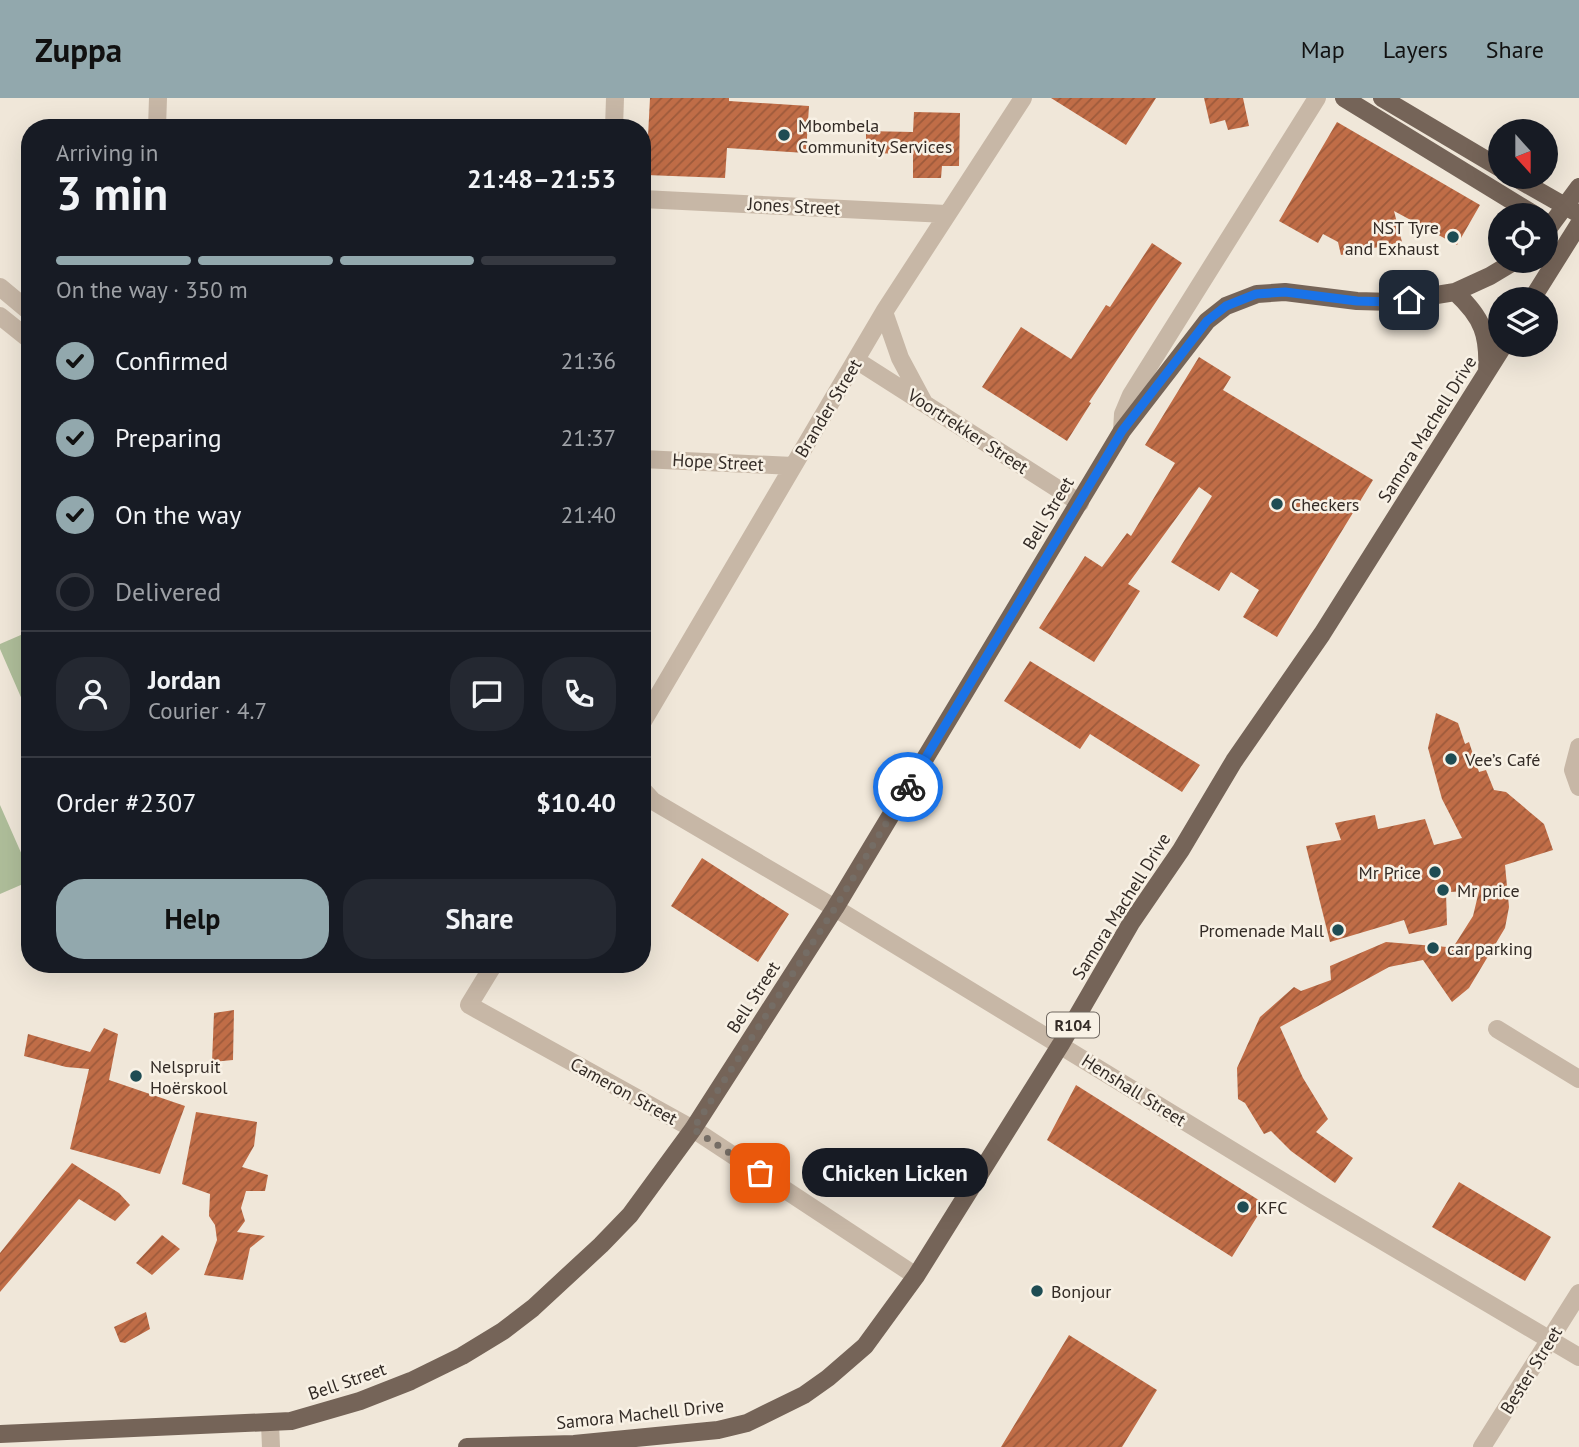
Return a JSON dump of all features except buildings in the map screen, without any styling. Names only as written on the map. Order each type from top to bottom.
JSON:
[{"type":"main road","points":[[1344,98],[1515,203]]},
{"type":"main road","points":[[1382,98],[1488,161]]},
{"type":"main road","points":[[1413,141],[1424,123]]},
{"type":"main road","points":[[1535,189],[1572,210],[1579,187]]},
{"type":"main road","points":[[1540,287],[1576,234],[1558,230]]},
{"type":"main road","name":"Bell Street","points":[[270,1424],[309,1416],[383,1392],[462,1356],[503,1331],[533,1308],[630,1214],[693,1129],[835,908],[1122,431],[1207,321],[1226,306],[1256,294],[1285,292],[1357,301],[1393,302],[1455,292],[1495,273]]},
{"type":"main road","points":[[1455,292],[1468,303],[1482,327],[1488,345],[1487,373]]},
{"type":"main road","name":"Samora Machell Drive","points":[[467,1447],[575,1444],[636,1439],[718,1430],[747,1423],[804,1395],[865,1346],[916,1276],[1061,1044],[1131,923],[1181,850],[1240,752],[1322,634],[1497,357]]},
{"type":"main road","points":[[0,1434],[119,1427],[270,1424]]},
{"type":"street","points":[[157,119],[158,98]]},
{"type":"street","points":[[614,119],[615,98]]},
{"type":"street","name":"Brander Street","points":[[651,708],[884,312],[1023,98]]},
{"type":"street","name":"Bell Street","points":[[1122,431],[1123,414],[1131,395],[1317,98]]},
{"type":"street","name":"Jones Street","points":[[651,199],[946,214]]},
{"type":"street","points":[[0,287],[21,304]]},
{"type":"street","points":[[884,312],[900,358],[924,403]]},
{"type":"street","points":[[0,316],[21,333]]},
{"type":"street","name":"Voortrekker Street","points":[[856,360],[1080,503]]},
{"type":"street","name":"Hope Street","points":[[651,459],[793,466]]},
{"type":"street","points":[[1579,747],[1573,770],[1579,787]]},
{"type":"street","name":"Henshall Street","points":[[651,799],[1061,1044],[1315,1201],[1579,1357]]},
{"type":"street","name":"Cameron Street","points":[[489,973],[469,1005],[693,1129],[916,1276]]},
{"type":"street","points":[[1497,1029],[1579,1079]]},
{"type":"street","name":"Bester Street","points":[[1482,1447],[1579,1293]]},
{"type":"street","points":[[270,1424],[271,1447]]},
{"type":"green space","points":[[21,635],[21,697],[0,649],[0,644]]},
{"type":"green space","points":[[0,805],[21,853],[21,885],[0,894]]},
{"type":"way so far","points":[[760,1173],[693,1129],[835,908],[908,787]]},
{"type":"place","name":"Mbombela Community Services","points":[[784,135]]},
{"type":"place","name":"NST Tyre and Exhaust","points":[[1453,237]]},
{"type":"place","name":"Checkers","points":[[1277,504]]},
{"type":"place","name":"Vee’s Café","points":[[1451,759]]},
{"type":"place","name":"Mr Price","points":[[1435,872]]},
{"type":"place","name":"Mr price","points":[[1443,890]]},
{"type":"place","name":"Promenade Mall","points":[[1338,930]]},
{"type":"place","name":"car parking","points":[[1433,948]]},
{"type":"place","name":"Nelspruit Hoërskool","points":[[136,1076]]},
{"type":"place","name":"Chicken Licken","points":[[760,1173]]},
{"type":"place","name":"KFC","points":[[1243,1207]]},
{"type":"place","name":"Bonjour","points":[[1037,1291]]},
{"type":"route","points":[[908,787],[1122,431],[1207,321],[1226,306],[1256,294],[1285,292],[1357,301],[1409,300]]}]
